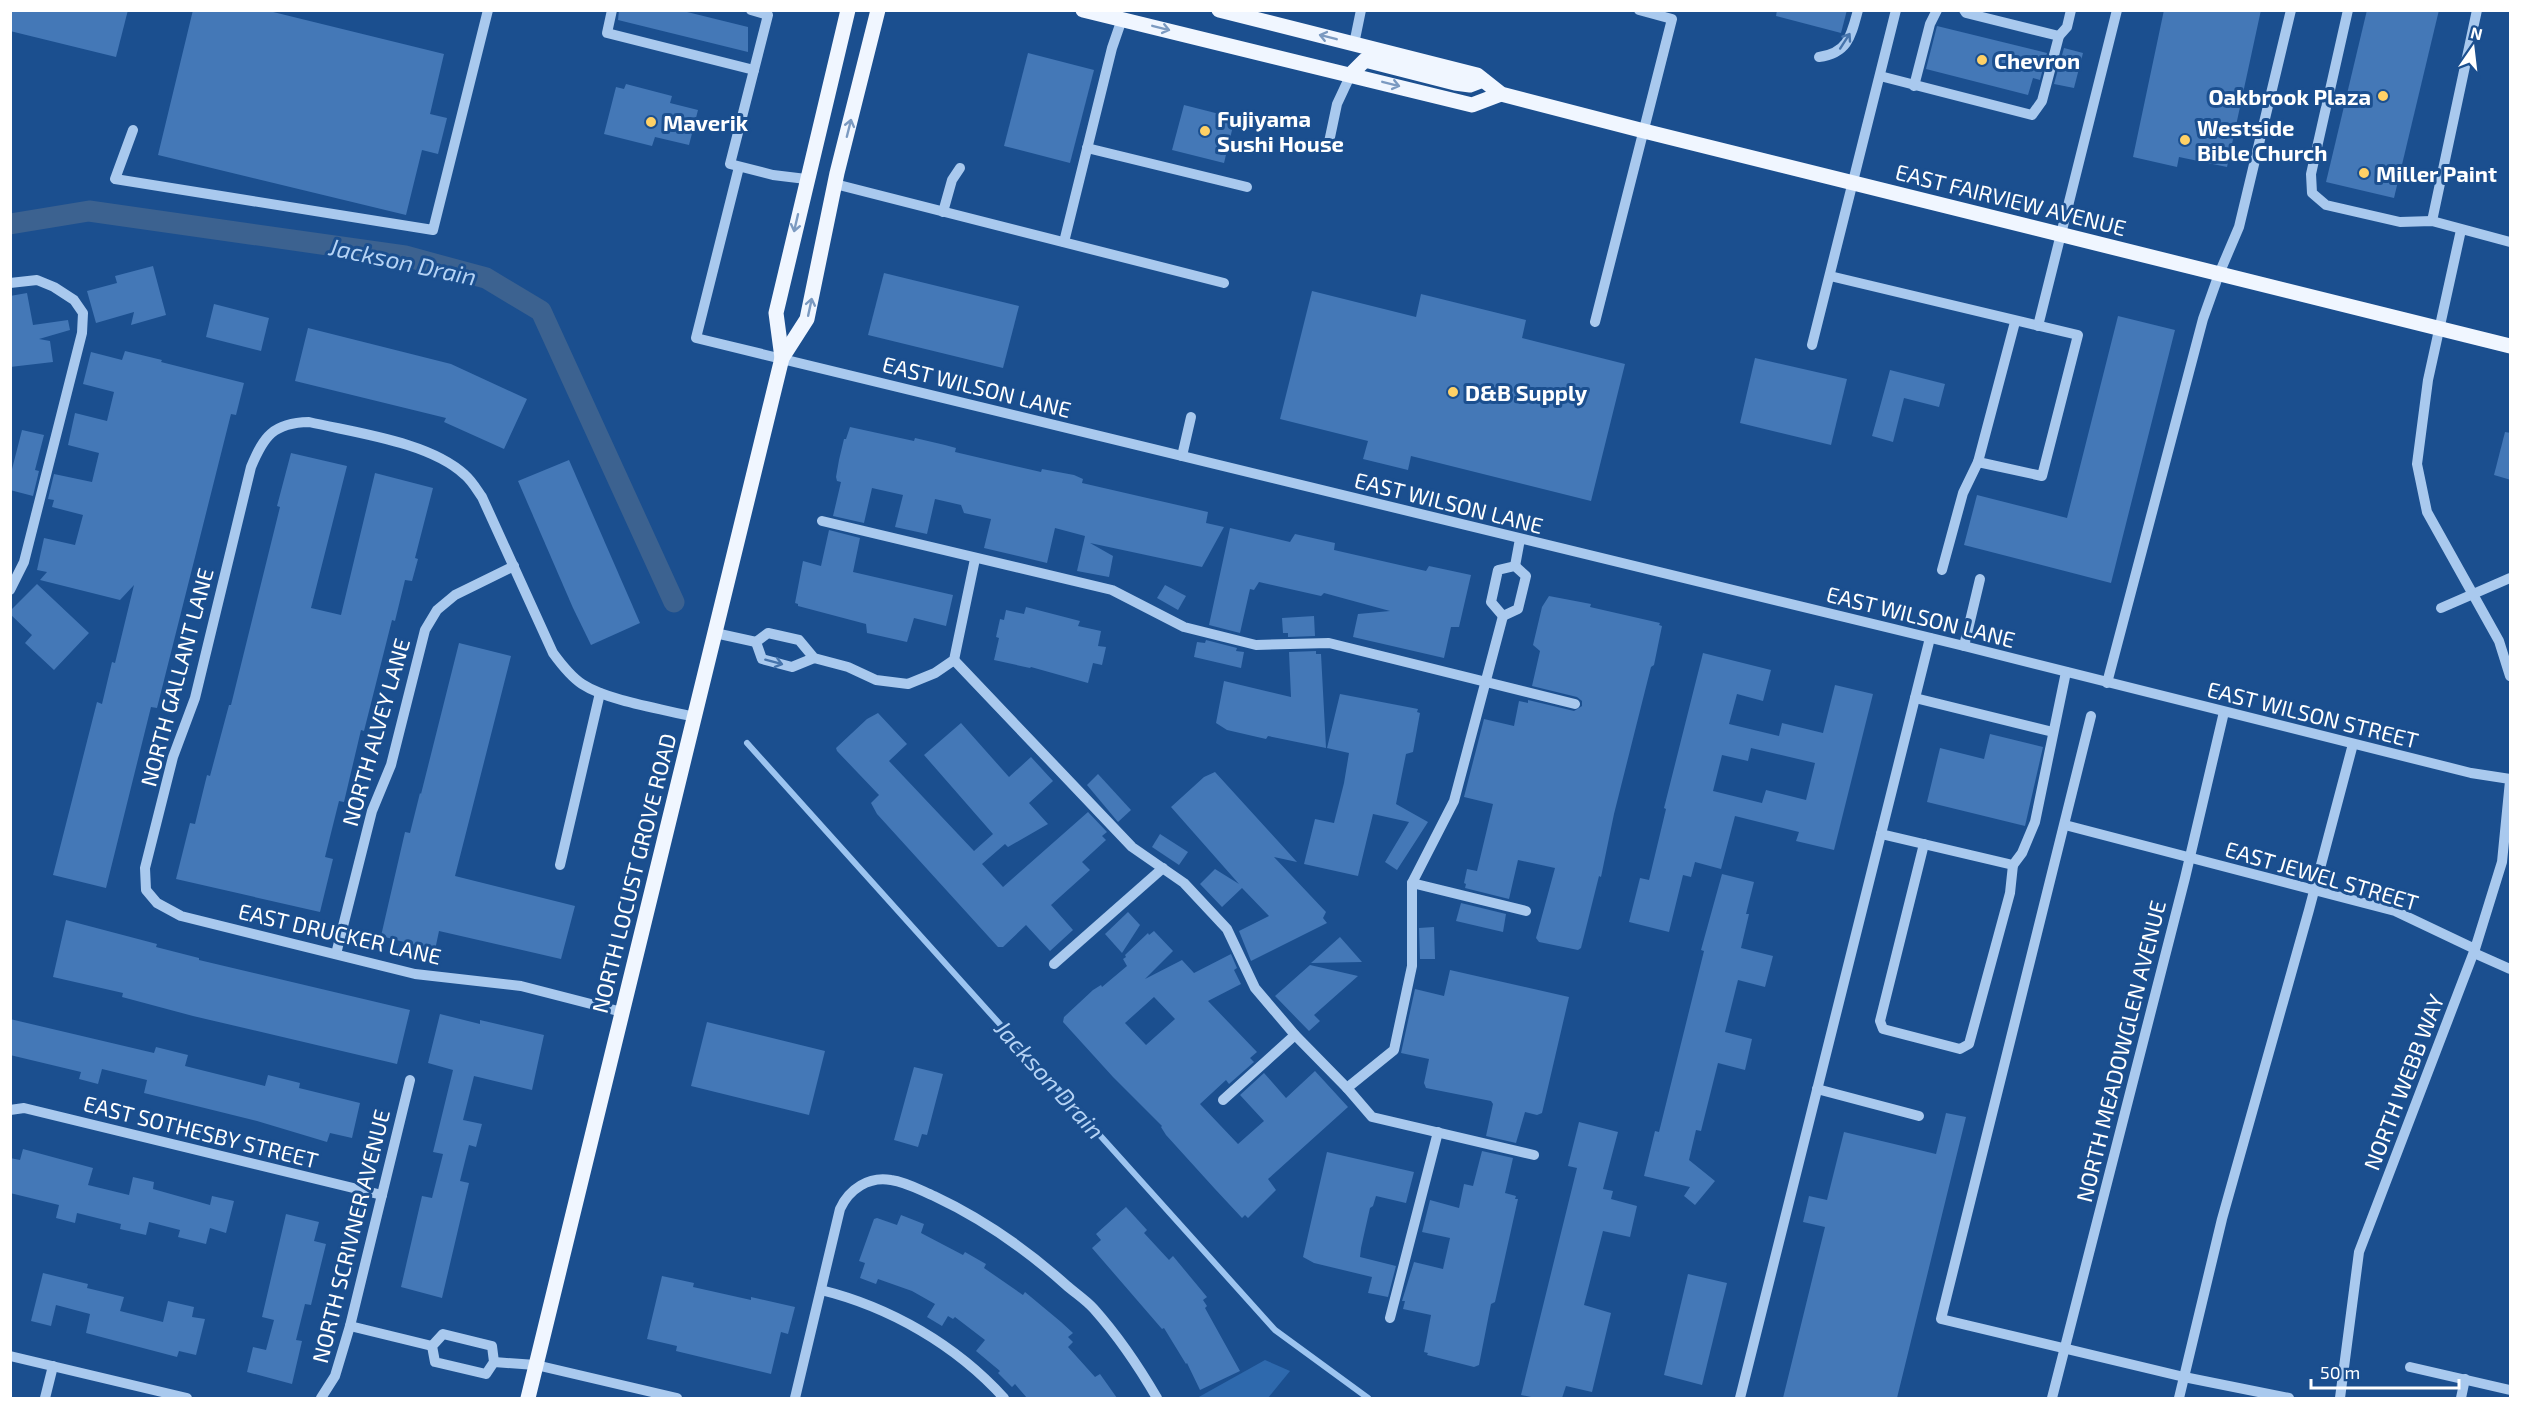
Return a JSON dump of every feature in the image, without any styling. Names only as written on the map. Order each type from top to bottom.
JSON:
[{"type":"main road","name":"NORTH LOCUST GROVE ROAD","points":[[782,358],[776,313],[848,10]]},
{"type":"main road","name":"NORTH LOCUST GROVE ROAD","points":[[528,1398],[782,358],[807,320],[835,184],[878,10]]},
{"type":"main road","points":[[1083,10],[1472,105],[1501,94]]},
{"type":"main road","name":"EAST FAIRVIEW AVENUE","points":[[1219,10],[1477,75],[1501,94],[2511,346]]},
{"type":"main road","points":[[1351,75],[1365,60],[1455,84],[1470,85],[1483,80]]},
{"type":"street","points":[[133,130],[115,179],[433,230],[488,10]]},
{"type":"street","points":[[612,10],[607,33],[754,70]]},
{"type":"street","points":[[751,10],[768,15],[730,164],[773,175],[806,179]]},
{"type":"street","points":[[1354,44],[1361,10]]},
{"type":"street","points":[[1595,322],[1673,15],[1639,10]]},
{"type":"street","points":[[1819,57],[1833,55],[1842,48],[1849,38],[1858,10]]},
{"type":"street","points":[[1812,345],[1896,10]]},
{"type":"street","points":[[1914,86],[1930,24],[1936,10]]},
{"type":"street","points":[[1964,10],[1966,13],[2058,36]]},
{"type":"street","points":[[1880,76],[2032,115],[2042,101],[2058,36],[2067,27],[2071,10]]},
{"type":"street","points":[[2037,326],[2117,10]]},
{"type":"street","points":[[2107,682],[2203,319],[2239,227],[2291,10]]},
{"type":"street","points":[[2348,10],[2311,174],[2312,193],[2326,205],[2400,222],[2432,222],[2511,243]]},
{"type":"street","points":[[2432,222],[2477,10]]},
{"type":"street","points":[[1064,242],[1112,48],[1122,19]]},
{"type":"street","points":[[1329,142],[1337,104],[1351,75]]},
{"type":"street","points":[[1087,148],[1247,187]]},
{"type":"street","name":"EAST WILSON LANE","points":[[739,167],[696,338],[2107,682]]},
{"type":"street","points":[[944,212],[952,180],[960,168]]},
{"type":"street","points":[[835,184],[1224,282]]},
{"type":"street","points":[[2461,230],[2438,328],[2424,402],[2417,464],[2427,512],[2499,641],[2511,676]]},
{"type":"street","points":[[1830,276],[2015,322],[2078,335],[2042,476],[1978,462]]},
{"type":"street","points":[[10,283],[37,280],[54,287],[74,300],[83,313],[82,333],[24,562],[10,590]]},
{"type":"street","points":[[1942,570],[1963,493],[1978,462],[2015,322]]},
{"type":"street","points":[[1182,456],[1191,417]]},
{"type":"street","name":"NORTH GALLANT LANE","points":[[158,903],[146,890],[145,868],[173,757],[195,698],[251,467],[261,444],[275,429],[291,422],[309,422],[424,450],[446,460],[466,476],[482,497],[514,566]]},
{"type":"street","points":[[822,521],[1112,590],[1184,627],[1256,645],[1329,643],[1575,704]]},
{"type":"street","points":[[1515,566],[1520,539]]},
{"type":"street","points":[[756,642],[762,659],[792,666],[814,658],[848,667],[876,680],[908,684],[935,673],[954,660],[975,559]]},
{"type":"street","points":[[514,566],[553,652],[581,683],[600,693],[695,717]]},
{"type":"street","name":"NORTH ALVEY LANE","points":[[336,954],[372,811],[391,765],[425,630],[437,610],[455,595],[514,566]]},
{"type":"street","points":[[1503,616],[1491,602],[1498,570],[1515,566]]},
{"type":"street","points":[[1503,616],[1518,609],[1526,576],[1515,566]]},
{"type":"street","points":[[2441,608],[2511,578]]},
{"type":"street","points":[[1964,646],[1980,579]]},
{"type":"street","points":[[1347,1088],[1394,1050],[1412,966],[1412,883],[1454,801],[1503,616]]},
{"type":"street","points":[[715,633],[756,642],[768,633],[799,640],[814,658]]},
{"type":"street","points":[[1740,1398],[1930,638]]},
{"type":"street","points":[[954,660],[1132,847],[1184,883],[1227,929],[1255,988],[1295,1035],[1372,1117],[1534,1155]]},
{"type":"street","points":[[1924,844],[1880,1021],[1883,1029],[1960,1049],[1969,1044],[2010,893],[2013,865],[2022,853],[2035,822],[2066,672]]},
{"type":"street","name":"EAST WILSON STREET","points":[[2107,682],[2471,773],[2510,785]]},
{"type":"street","points":[[560,866],[600,693]]},
{"type":"street","points":[[1915,698],[2053,732]]},
{"type":"street","name":"NORTH MEADOWGLEN AVENUE","points":[[2052,1398],[2189,859],[2224,712]]},
{"type":"street","points":[[2091,716],[1941,1319],[2184,1377],[2289,1398]]},
{"type":"street","points":[[2179,1398],[2222,1219],[2315,890],[2353,744]]},
{"type":"street","name":"NORTH WEBB WAY","points":[[2340,1398],[2359,1252],[2474,951],[2502,862],[2510,785]]},
{"type":"street","name":"EAST JEWEL STREET","points":[[2065,825],[2189,859],[2395,910],[2511,969]]},
{"type":"street","points":[[1881,834],[2013,865]]},
{"type":"street","points":[[1054,964],[1163,868]]},
{"type":"street","points":[[1412,883],[1526,911]]},
{"type":"street","name":"EAST DRUCKER LANE","points":[[158,903],[181,916],[415,974],[521,986],[622,1012]]},
{"type":"street","points":[[1223,1100],[1295,1035]]},
{"type":"street","name":"NORTH SCRIVNER AVENUE","points":[[321,1398],[335,1376],[350,1326],[410,1080]]},
{"type":"street","points":[[1817,1089],[1919,1116]]},
{"type":"street","name":"EAST SOTHESBY STREET","points":[[10,1110],[24,1108],[382,1195]]},
{"type":"street","points":[[1390,1318],[1438,1132]]},
{"type":"street","points":[[795,1398],[840,1209],[845,1198],[853,1189],[878,1179],[911,1185],[990,1226],[1034,1256],[1094,1309],[1140,1369],[1157,1398]]},
{"type":"street","points":[[821,1290],[863,1303],[930,1335],[968,1363],[1004,1398]]},
{"type":"street","points":[[350,1326],[432,1346]]},
{"type":"street","points":[[443,1334],[492,1346],[494,1362],[486,1374],[435,1362],[432,1346],[443,1334]]},
{"type":"street","points":[[10,1356],[187,1398]]},
{"type":"street","points":[[494,1362],[536,1365],[677,1398]]},
{"type":"street","points":[[45,1398],[53,1366]]},
{"type":"street","points":[[2410,1367],[2511,1390]]},
{"type":"street","points":[[2461,1398],[2465,1379]]},
{"type":"shaded area","points":[[1265,1360],[1290,1371],[1268,1398],[1197,1398]]},
{"type":"building","points":[[10,10],[128,10],[116,57],[10,31]]},
{"type":"building","points":[[193,10],[265,10],[444,54],[430,114],[447,118],[438,154],[422,150],[406,215],[158,155]]},
{"type":"building","name":"Maverik","points":[[619,10],[679,10],[748,27],[748,52],[618,20]]},
{"type":"building","points":[[1777,10],[1847,10],[1841,33],[1776,16]]},
{"type":"building","points":[[2164,10],[2261,10],[2227,167],[2179,157],[2177,167],[2133,157]]},
{"type":"building","name":"Oakbrook Plaza","points":[[2367,10],[2439,10],[2394,198],[2326,182]]},
{"type":"building","name":"Chevron","points":[[1937,26],[2047,53],[2040,80],[2033,78],[2028,95],[1926,69]]},
{"type":"building","points":[[2064,48],[2083,53],[2074,88],[2054,84]]},
{"type":"building","points":[[1028,53],[1094,70],[1070,163],[1004,146]]},
{"type":"building","name":"Maverik","points":[[626,84],[672,96],[670,103],[698,110],[689,145],[655,137],[652,146],[604,134],[616,87],[624,89]]},
{"type":"building","points":[[1184,105],[1235,118],[1224,163],[1172,150]]},
{"type":"building","points":[[153,266],[166,315],[131,325],[134,312],[96,323],[87,291],[117,283],[115,276]]},
{"type":"building","points":[[884,273],[1019,306],[1003,368],[868,335]]},
{"type":"building","name":"D&B Supply","points":[[1312,291],[1416,317],[1421,294],[1526,320],[1522,338],[1625,364],[1591,501],[1411,456],[1408,470],[1363,459],[1368,441],[1280,419]]},
{"type":"building","points":[[27,293],[33,325],[68,320],[70,330],[39,339],[50,341],[53,362],[10,367],[10,296]]},
{"type":"building","points":[[214,304],[269,318],[261,351],[206,337]]},
{"type":"building","points":[[2118,316],[2175,330],[2111,583],[1964,545],[1977,495],[2067,518]]},
{"type":"building","points":[[308,328],[451,364],[527,399],[504,449],[444,422],[446,418],[295,381]]},
{"type":"building","points":[[125,351],[244,383],[236,415],[231,414],[157,708],[151,707],[106,888],[53,875],[97,702],[102,704],[112,662],[115,663],[134,585],[120,600],[40,580],[47,572],[37,570],[44,538],[75,545],[83,515],[52,507],[54,500],[48,499],[54,474],[92,482],[99,453],[68,445],[75,413],[107,421],[114,392],[83,384],[91,352],[122,360]]},
{"type":"building","points":[[1755,358],[1847,379],[1831,445],[1740,423]]},
{"type":"building","points":[[1890,370],[1945,384],[1939,407],[1904,398],[1893,442],[1872,436]]},
{"type":"building","points":[[850,427],[914,441],[915,438],[945,445],[956,448],[955,452],[1041,472],[1042,469],[1074,475],[1083,479],[1082,483],[1208,512],[1206,523],[1224,527],[1202,567],[1090,543],[1113,556],[1109,577],[1077,571],[1085,536],[1055,528],[1047,563],[984,548],[991,519],[964,513],[961,505],[935,499],[927,534],[895,527],[903,495],[872,488],[864,523],[833,516],[841,482],[837,481],[836,477],[839,460],[844,439]]},
{"type":"building","points":[[22,430],[44,435],[35,470],[39,471],[33,496],[10,490],[10,477]]},
{"type":"building","points":[[2505,432],[2511,433],[2511,480],[2494,475]]},
{"type":"building","points":[[291,453],[347,466],[311,608],[341,615],[375,473],[433,488],[415,558],[418,559],[412,581],[405,580],[395,621],[392,620],[364,731],[361,730],[344,802],[339,801],[325,857],[333,859],[320,912],[176,879],[190,823],[195,824],[207,775],[210,776],[229,705],[231,705],[280,507],[277,506]]},
{"type":"building","points":[[569,460],[640,623],[591,645],[518,481]]},
{"type":"building","points":[[1230,528],[1290,542],[1295,534],[1335,543],[1334,550],[1426,571],[1429,566],[1471,575],[1459,627],[1451,627],[1444,658],[1353,637],[1358,614],[1390,611],[1324,593],[1321,596],[1259,582],[1254,590],[1250,589],[1240,633],[1209,625]]},
{"type":"building","points":[[829,530],[860,538],[853,572],[953,595],[946,626],[914,618],[907,642],[867,633],[866,624],[798,606],[795,603],[803,561],[821,566]]},
{"type":"building","points":[[37,584],[89,633],[54,670],[25,643],[32,635],[10,614],[10,611]]},
{"type":"building","points":[[1165,585],[1186,596],[1178,610],[1157,598]]},
{"type":"building","points":[[1549,596],[1591,604],[1590,607],[1660,623],[1659,625],[1662,626],[1654,665],[1651,667],[1614,814],[1601,877],[1599,876],[1581,948],[1578,950],[1539,942],[1536,938],[1555,868],[1518,860],[1509,899],[1465,888],[1464,883],[1467,869],[1477,871],[1493,804],[1464,797],[1484,719],[1514,726],[1519,701],[1528,703],[1528,700],[1574,711],[1582,706],[1582,701],[1577,697],[1532,686],[1540,651],[1533,645],[1542,607]]},
{"type":"building","points":[[1026,607],[1080,621],[1078,626],[1101,631],[1098,646],[1106,647],[1102,665],[1093,663],[1088,683],[1031,667],[994,660],[1000,619],[1004,620],[1006,610],[1024,614]]},
{"type":"building","points":[[1314,616],[1315,636],[1288,637],[1288,633],[1283,633],[1282,618]]},
{"type":"building","points":[[1206,640],[1244,652],[1241,668],[1194,657],[1197,642],[1205,643]]},
{"type":"building","points":[[459,643],[511,656],[455,876],[575,906],[561,959],[439,931],[435,950],[381,936],[405,832],[410,833]]},
{"type":"building","points":[[1316,651],[1316,654],[1321,654],[1326,748],[1268,736],[1266,739],[1227,730],[1216,723],[1224,681],[1291,697],[1289,652]]},
{"type":"building","points":[[1703,653],[1771,670],[1763,701],[1737,694],[1729,724],[1779,736],[1782,723],[1823,733],[1835,685],[1873,694],[1834,850],[1796,841],[1799,832],[1735,816],[1721,869],[1695,862],[1691,877],[1683,875],[1669,932],[1629,922],[1640,878],[1649,880],[1666,809],[1664,808]],"holes":[[[1751,748],[1815,763],[1806,800],[1766,790],[1762,803],[1713,791],[1722,755],[1748,761]]]},
{"type":"building","points":[[1340,694],[1418,709],[1417,712],[1420,713],[1413,752],[1406,754],[1396,804],[1428,822],[1397,870],[1385,862],[1409,822],[1373,814],[1358,876],[1304,864],[1315,819],[1334,823],[1344,783],[1349,753],[1327,748]]},
{"type":"building","points":[[878,713],[907,744],[889,761],[974,851],[993,834],[924,755],[961,723],[1009,777],[1031,757],[1053,781],[1029,803],[1048,824],[1008,847],[1005,844],[982,864],[1003,887],[1088,812],[1107,832],[1102,836],[1106,840],[1082,862],[1090,870],[1051,905],[1073,930],[1050,951],[1026,925],[1003,947],[998,947],[877,814],[871,803],[879,795],[836,748],[867,719]]},
{"type":"building","points":[[1990,734],[2043,747],[2025,826],[1927,802],[1940,748],[1984,759]]},
{"type":"building","points":[[1215,772],[1297,862],[1274,857],[1326,912],[1323,918],[1327,923],[1251,961],[1239,931],[1269,916],[1242,888],[1222,907],[1200,884],[1215,869],[1239,884],[1171,807],[1204,777]]},
{"type":"building","points":[[1098,774],[1131,810],[1118,822],[1087,785]]},
{"type":"building","points":[[1160,834],[1188,852],[1179,865],[1152,847]]},
{"type":"building","points":[[1722,874],[1754,882],[1741,948],[1773,956],[1765,987],[1738,980],[1725,1032],[1752,1039],[1745,1070],[1718,1063],[1701,1131],[1696,1130],[1689,1160],[1715,1181],[1695,1205],[1684,1196],[1690,1187],[1644,1176],[1655,1131],[1659,1132],[1704,951],[1701,950]]},
{"type":"building","points":[[1461,903],[1506,914],[1503,932],[1456,921]]},
{"type":"building","points":[[1128,912],[1140,925],[1122,953],[1105,934]]},
{"type":"building","points":[[66,920],[157,944],[156,947],[199,958],[199,960],[410,1010],[397,1064],[193,1016],[122,997],[123,993],[53,977]]},
{"type":"building","points":[[1434,927],[1435,959],[1420,959],[1419,928]]},
{"type":"building","points":[[1154,931],[1173,951],[1145,979],[1182,960],[1194,973],[1231,954],[1237,968],[1234,970],[1241,984],[1208,1001],[1257,1052],[1250,1058],[1254,1062],[1229,1084],[1226,1080],[1200,1104],[1238,1144],[1264,1121],[1240,1095],[1264,1073],[1286,1098],[1315,1071],[1348,1107],[1268,1179],[1276,1190],[1248,1218],[1245,1215],[1242,1218],[1166,1135],[1162,1126],[1063,1022],[1064,1017],[1093,990],[1101,985],[1102,987],[1127,966],[1123,959],[1125,955],[1148,933],[1149,935]],"holes":[[[1154,997],[1175,1019],[1146,1045],[1125,1023]]]},
{"type":"building","points":[[1340,937],[1362,962],[1311,963]]},
{"type":"building","points":[[1310,965],[1358,976],[1314,1015],[1320,1021],[1309,1031],[1275,996]]},
{"type":"building","points":[[1450,970],[1569,997],[1542,1113],[1537,1115],[1525,1112],[1516,1143],[1486,1136],[1493,1104],[1491,1101],[1426,1088],[1424,1083],[1429,1059],[1401,1053],[1415,989],[1444,996]]},
{"type":"building","points":[[440,1014],[480,1024],[480,1020],[544,1035],[532,1090],[474,1076],[463,1120],[482,1124],[476,1147],[469,1145],[460,1181],[469,1183],[442,1298],[401,1287],[422,1196],[432,1198],[443,1154],[433,1152],[453,1070],[428,1063]]},
{"type":"building","points":[[10,1019],[154,1053],[156,1047],[188,1055],[185,1066],[265,1086],[268,1075],[300,1083],[299,1088],[360,1103],[352,1138],[330,1133],[327,1142],[257,1121],[144,1093],[147,1080],[102,1069],[98,1084],[79,1079],[81,1072],[10,1055]]},
{"type":"building","points":[[707,1022],[825,1051],[809,1115],[691,1086]]},
{"type":"building","points":[[914,1067],[943,1074],[927,1135],[922,1134],[918,1147],[894,1140]]},
{"type":"building","points":[[1946,1113],[1966,1117],[1897,1398],[1783,1398],[1825,1227],[1803,1222],[1809,1196],[1827,1200],[1844,1132],[1936,1154]]},
{"type":"building","points":[[1579,1122],[1618,1132],[1603,1189],[1613,1191],[1611,1199],[1637,1206],[1630,1237],[1603,1231],[1584,1305],[1611,1313],[1592,1392],[1566,1386],[1562,1398],[1536,1398],[1521,1395],[1577,1168],[1568,1166]]},
{"type":"building","points":[[23,1149],[93,1168],[88,1185],[129,1195],[133,1177],[154,1182],[153,1189],[210,1205],[212,1196],[234,1201],[226,1233],[210,1228],[206,1244],[178,1237],[180,1230],[149,1222],[146,1235],[120,1229],[121,1224],[77,1213],[75,1223],[56,1218],[59,1205],[10,1193],[10,1158],[20,1160]]},
{"type":"building","points":[[1482,1151],[1513,1158],[1505,1193],[1516,1196],[1515,1199],[1518,1199],[1495,1302],[1491,1304],[1479,1365],[1474,1367],[1427,1355],[1428,1353],[1424,1352],[1431,1315],[1403,1309],[1405,1301],[1402,1301],[1414,1262],[1443,1269],[1450,1238],[1422,1232],[1430,1200],[1459,1208],[1464,1184],[1473,1186]]},
{"type":"building","points":[[1327,1152],[1414,1172],[1406,1203],[1376,1196],[1370,1208],[1361,1248],[1360,1257],[1396,1266],[1388,1297],[1368,1293],[1372,1277],[1314,1263],[1303,1257]]},
{"type":"building","points":[[1126,1207],[1147,1230],[1144,1233],[1169,1260],[1173,1256],[1207,1297],[1203,1300],[1207,1306],[1205,1308],[1240,1371],[1200,1390],[1187,1363],[1164,1328],[1162,1329],[1092,1248],[1101,1240],[1096,1234]]},
{"type":"building","points":[[286,1214],[319,1222],[314,1241],[326,1244],[311,1305],[305,1304],[296,1340],[302,1341],[292,1384],[247,1372],[253,1347],[266,1350],[274,1320],[262,1317]]},
{"type":"building","points":[[901,1215],[924,1224],[921,1233],[986,1264],[984,1268],[1023,1295],[1025,1292],[1061,1322],[1073,1333],[1068,1337],[1073,1342],[1068,1347],[1095,1377],[1100,1374],[1117,1398],[1027,1398],[1015,1384],[1012,1387],[998,1373],[1000,1371],[976,1351],[985,1340],[955,1317],[953,1319],[948,1316],[942,1326],[927,1317],[935,1304],[912,1291],[878,1279],[876,1284],[860,1278],[865,1263],[859,1261],[874,1219],[897,1225]]},
{"type":"building","points":[[43,1273],[88,1284],[87,1288],[124,1297],[120,1311],[163,1322],[168,1301],[194,1307],[192,1317],[205,1319],[196,1355],[179,1351],[177,1357],[86,1333],[90,1314],[56,1305],[51,1326],[31,1321]]},
{"type":"building","points":[[1688,1274],[1727,1283],[1702,1385],[1664,1375]]},
{"type":"building","points":[[662,1276],[694,1283],[693,1287],[795,1307],[788,1334],[781,1332],[771,1374],[676,1351],[677,1346],[647,1339]]},
{"type":"waterway","name":"Jackson Drain","points":[[10,224],[89,211],[405,256],[486,278],[541,311],[674,602]]},
{"type":"waterway","name":"Jackson Drain","points":[[747,743],[1275,1330],[1368,1398]]},
{"type":"place","name":"Chevron","points":[[1982,60]]},
{"type":"place","name":"Oakbrook Plaza","points":[[2383,96]]},
{"type":"place","name":"Maverik","points":[[651,122]]},
{"type":"place","name":"Fujiyama Sushi House","points":[[1205,131]]},
{"type":"place","name":"Westside Bible Church","points":[[2185,140]]},
{"type":"place","name":"Miller Paint","points":[[2364,173]]},
{"type":"place","name":"D&B Supply","points":[[1453,392]]}]
